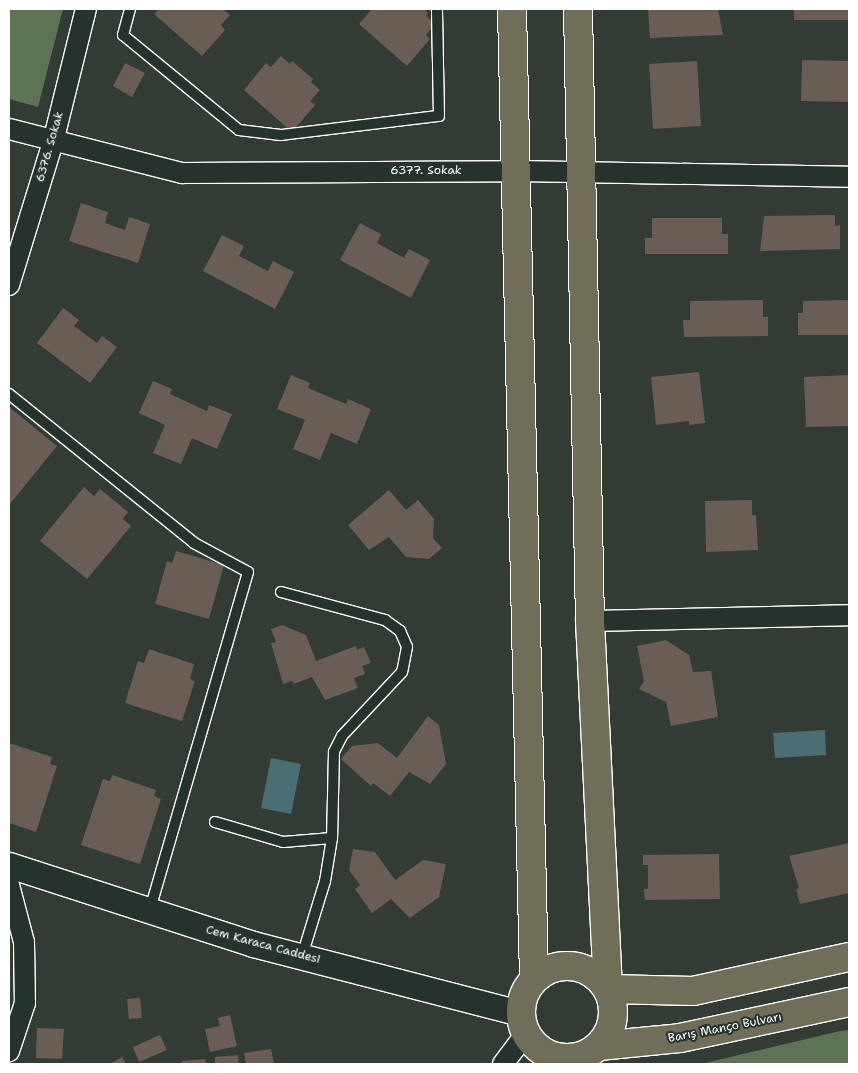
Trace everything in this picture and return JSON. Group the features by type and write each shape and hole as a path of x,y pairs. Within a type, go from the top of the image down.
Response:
{"main road":[{"path":"512,9 534,979"},
{"path":"578,9 590,621 608,989 612,1001 612,1026 599,1046 580,1057 559,1058 540,1050 523,1023 524,995 534,979 552,968 573,966 593,974 608,989 692,991 849,957"},
{"name":"Barış Manço Bulvarı","path":"599,1046 680,1038 849,1002"}],"street":[{"name":"6376. Sokak","path":"9,284 53,142 86,9"},
{"name":"6377. Sokak","path":"9,129 53,142 182,173 517,171 849,177"},
{"path":"590,621 849,615"},
{"name":"Cem Karaca Caddesi","path":"9,865 253,944 302,956 523,1023"},
{"path":"9,884 24,942 25,1003 9,1051"},
{"path":"503,1064 523,1023"}],"lane":[{"path":"130,9 123,35 240,130 281,135 439,116 437,9"},
{"path":"9,394 194,543 248,572 150,911"},
{"path":"282,592 385,620 400,631 407,647 402,672 336,745 332,760 332,838 325,881 302,956"},
{"path":"215,822 283,842 332,838"}],"green space":[{"path":"9,9 63,9 38,107 9,99"},
{"path":"849,1030 849,1064 701,1064 840,1031"}],"water":[{"path":"825,730 826,755 775,758 773,733"},
{"path":"271,758 301,764 291,814 261,808"}],"building":[{"path":"159,9 223,9 230,15 221,25 225,30 202,56 154,14"},
{"path":"372,9 424,9 428,13 426,16 435,24 426,35 430,39 407,66 359,24"},
{"path":"648,9 718,9 723,35 650,38"},
{"path":"794,9 849,9 849,20 794,20"},
{"path":"281,56 290,64 292,61 313,79 311,82 320,90 310,101 315,105 292,132 244,90 266,63 271,67"},
{"path":"802,60 849,61 849,102 801,101"},
{"path":"697,61 701,126 653,129 649,64"},
{"path":"125,63 145,73 132,97 113,86"},
{"path":"81,203 108,212 105,223 125,230 129,217 150,224 138,263 69,241"},
{"path":"835,215 835,226 840,225 840,249 760,251 764,216"},
{"path":"652,218 722,218 722,234 728,234 728,254 645,254 645,238 652,238"},
{"path":"360,223 381,234 377,243 404,258 409,249 430,260 411,298 340,260"},
{"path":"222,235 244,246 239,256 268,271 273,261 294,272 275,309 203,271"},
{"path":"763,300 763,317 768,317 768,336 684,337 683,320 690,320 690,301"},
{"path":"849,300 849,335 798,335 798,313 803,313 803,301"},
{"path":"63,308 79,320 74,326 97,343 102,336 117,347 90,383 37,343"},
{"path":"699,372 705,423 689,425 689,421 656,425 651,377"},
{"path":"291,375 310,383 308,388 346,404 348,399 371,409 357,444 331,433 320,460 293,449 305,420 277,409"},
{"path":"849,375 849,426 806,427 804,377"},
{"path":"153,381 172,389 170,394 207,411 209,405 232,414 217,449 192,438 181,464 153,453 165,425 139,413"},
{"path":"9,407 57,446 9,505"},
{"path":"84,487 94,496 100,489 128,512 123,519 131,526 87,579 40,541"},
{"path":"389,490 406,510 418,500 434,519 433,538 442,548 429,559 406,557 389,537 369,550 348,525"},
{"path":"752,500 752,515 756,515 758,550 706,552 705,501"},
{"path":"176,551 224,565 209,619 155,604 167,561 172,563"},
{"path":"282,625 306,635 316,661 356,646 357,650 364,647 371,663 362,666 365,674 354,678 358,688 325,700 312,677 294,684 292,681 283,684 271,643 276,642 271,629"},
{"path":"666,640 689,655 693,672 711,671 718,717 671,726 666,702 639,689 644,681 637,646"},
{"path":"149,649 194,664 190,679 195,681 182,721 125,703 138,661 144,663"},
{"path":"428,716 439,725 446,764 430,784 409,772 390,796 373,783 371,786 341,759 352,746 378,743 397,758"},
{"path":"9,743 52,757 50,764 57,766 36,832 9,823"},
{"path":"112,775 156,790 154,796 161,799 140,864 81,845 103,779 110,781"},
{"path":"849,843 849,893 800,904 796,889 799,888 789,856"},
{"path":"353,849 375,852 395,880 423,860 446,864 439,897 410,918 391,899 372,913 355,889 360,885 349,870"},
{"path":"719,854 720,899 645,900 644,889 648,889 648,865 643,865 643,855"},
{"path":"140,998 142,1018 129,1019 127,999"},
{"path":"230,1015 237,1046 210,1052 205,1029 220,1026 218,1018"},
{"path":"37,1028 64,1029 62,1059 36,1058"},
{"path":"160,1035 167,1050 139,1062 133,1047"},
{"path":"271,1049 274,1064 246,1064 244,1053"},
{"path":"238,1055 239,1064 215,1064 215,1057"},
{"path":"122,1057 126,1064 110,1064"},
{"path":"205,1059 206,1064 182,1064 182,1061"}]}
